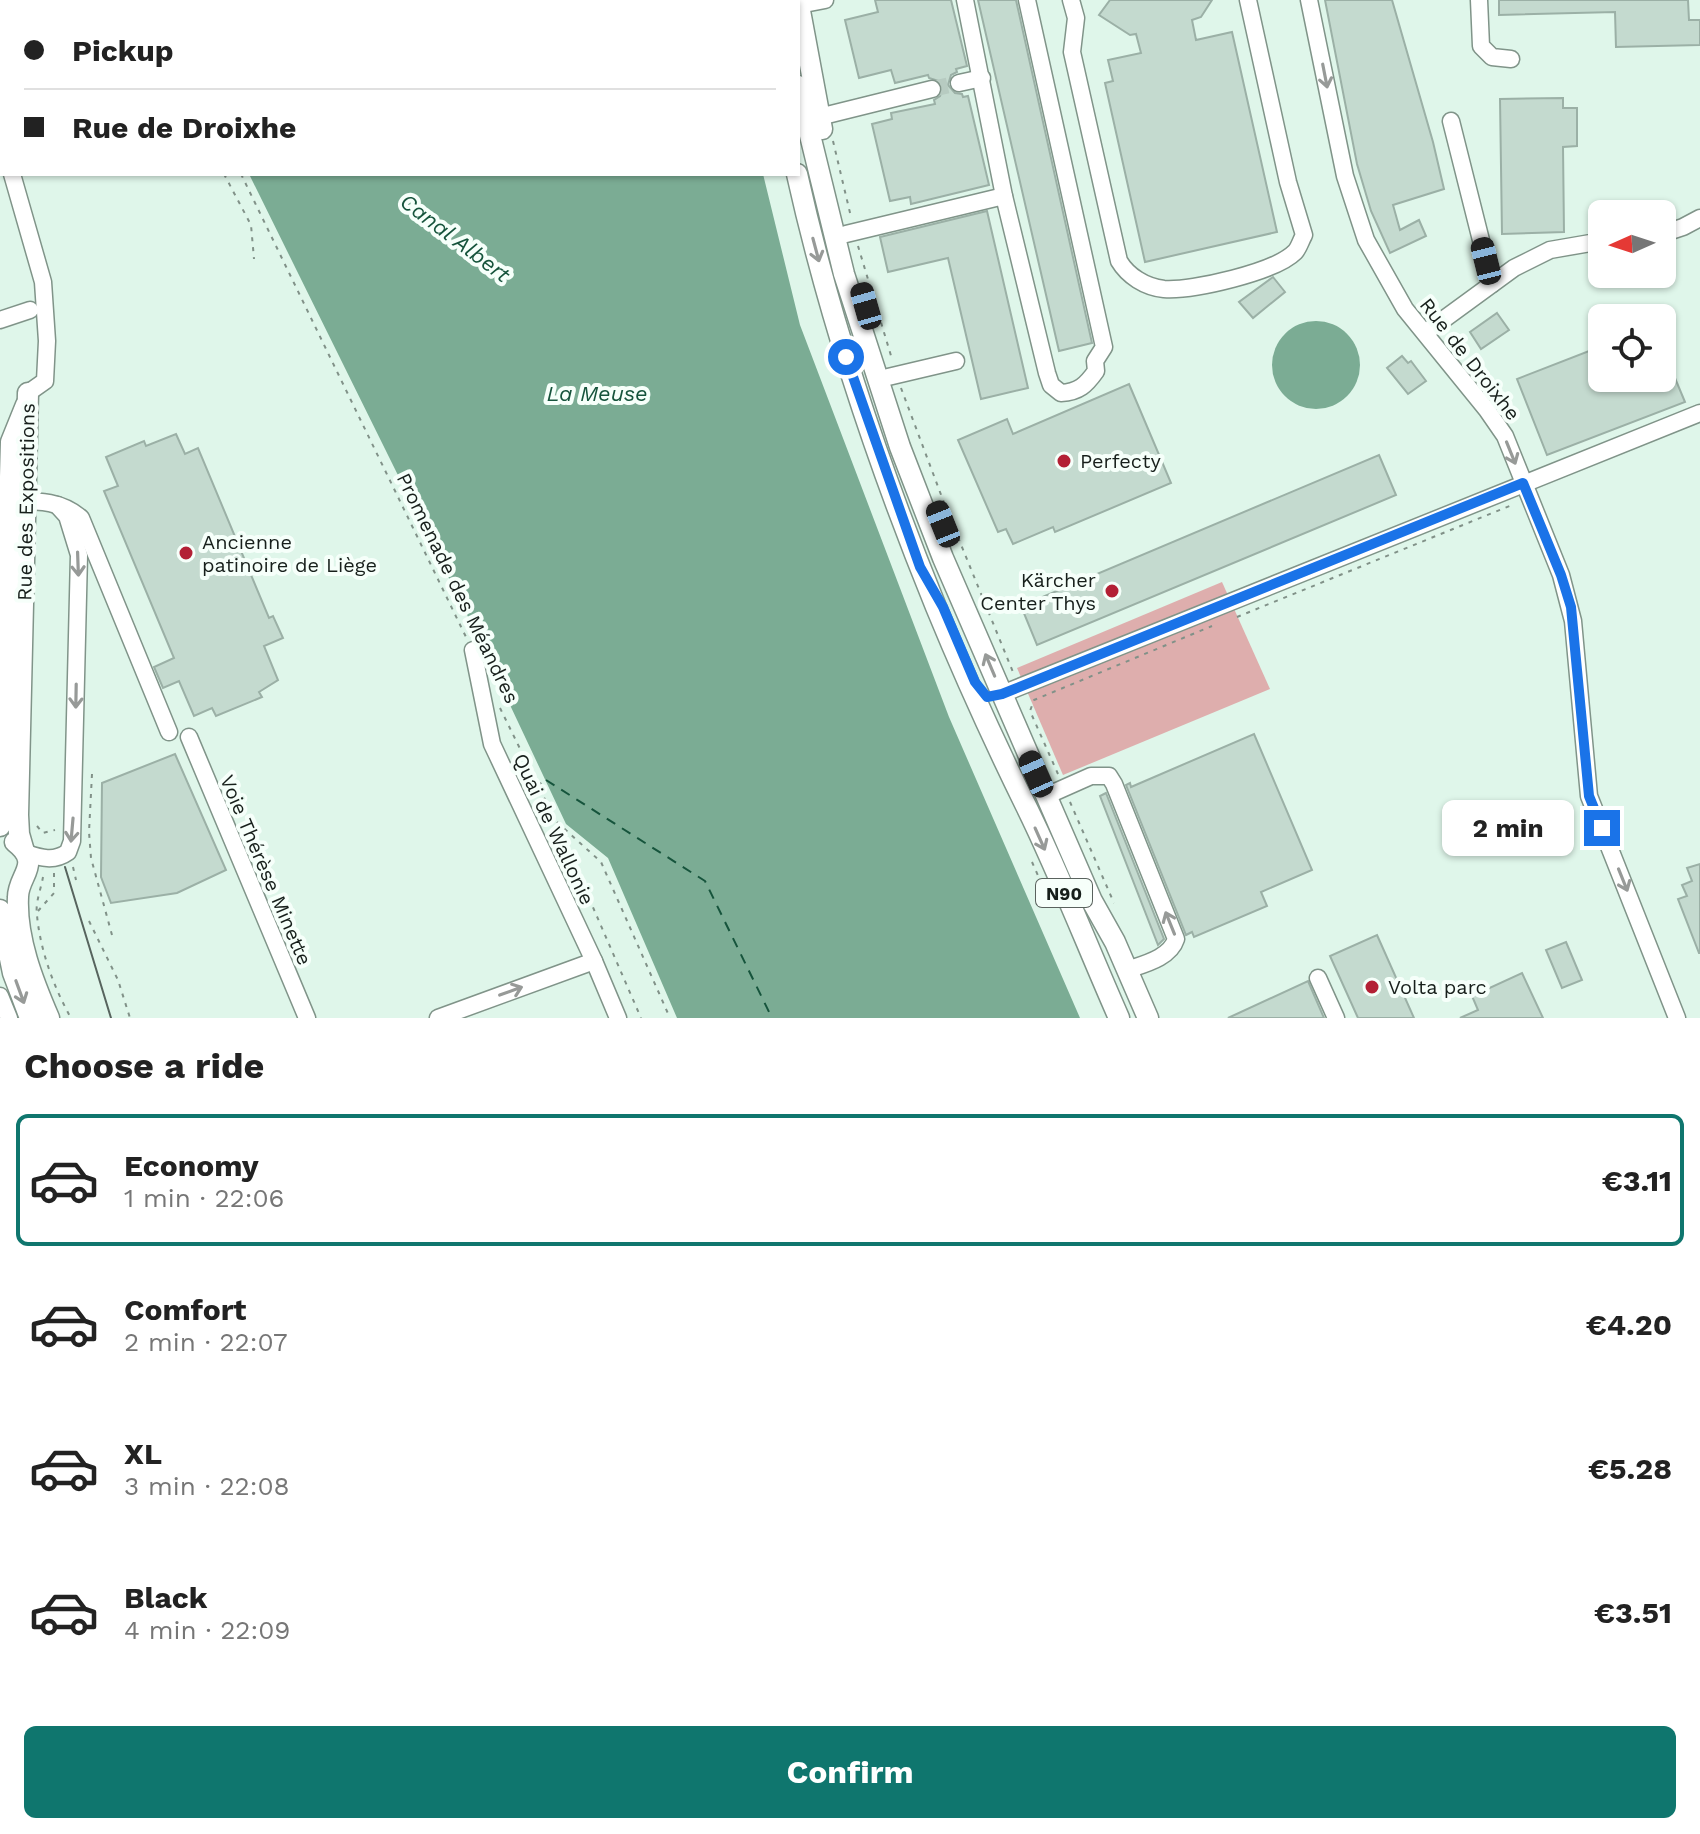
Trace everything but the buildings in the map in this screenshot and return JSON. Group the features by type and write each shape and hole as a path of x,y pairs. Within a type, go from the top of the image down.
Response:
{"main road":[{"path":"800,13 819,117 846,234 892,376 973,600 977,636"},
{"name":"N90","path":"800,95 844,274 875,376 922,506 1002,694 1055,792 1099,927 1138,1018"},
{"name":"N90","path":"798,176 846,357 920,567 994,742 1119,1018"},
{"name":"Rue des Expositions","path":"0,826 4,578 18,501 28,393"},
{"name":"Rue des Expositions","path":"18,501 18,815 19,834 29,863 18,896 25,951 49,1018"},
{"path":"920,567 943,607 980,691 987,697 1002,694"},
{"path":"0,838 10,839 24,850"},
{"path":"0,892 13,890 22,884"},
{"path":"1092,901 1115,942 1148,1018"},
{"path":"0,910 10,964 30,1018"}],"street":[{"path":"800,2 825,0"},
{"path":"965,0 1004,196 1051,385 1061,393 1073,392 1085,386 1096,371 1095,361 1104,347 1027,0"},
{"path":"1071,0 1076,18 1072,52 1119,261 1127,275 1164,289 1227,281 1268,267 1296,251 1304,235 1288,182 1248,0"},
{"name":"Rue de Droixhe","path":"1309,0 1345,176 1366,240 1405,309 1497,424 1561,575 1571,607 1589,796 1677,1018"},
{"path":"1479,0 1481,46 1492,57 1511,59"},
{"path":"959,83 982,78"},
{"path":"819,117 932,89"},
{"path":"1451,121 1492,284"},
{"path":"13,176 43,282 47,341 45,381 28,393"},
{"path":"846,234 1004,196"},
{"path":"1676,229 1700,218"},
{"path":"1425,333 1514,268 1550,250 1588,243"},
{"path":"0,320 30,310"},
{"path":"892,376 956,361"},
{"path":"1002,694 1700,413"},
{"path":"18,501 51,502 70,509 81,518 169,732"},
{"path":"24,850 69,862 73,826 79,555 67,516 57,505"},
{"name":"Quai de Wallonie","path":"473,650 492,744 618,1018"},
{"name":"Voie Thérèse Minette","path":"189,737 307,1018"},
{"path":"1055,792 1091,776 1109,776 1114,784 1176,939 1162,956 1127,970"},
{"path":"438,1018 594,961"},
{"path":"1318,978 1336,1018"},
{"path":"0,996 9,1018"}],"path":[{"path":"225,176 251,225 254,259"},
{"name":"Promenade des Méandres","path":"242,176 473,650"},
{"path":"892,376 1011,665"},
{"path":"1243,616 1510,507"},
{"path":"1055,792 1030,711 1034,700 1205,631"},
{"name":"Promenade des Méandres","path":"499,704 556,822 641,1018"},
{"path":"92,774 89,823 91,858 112,935"},
{"path":"538,785 546,780"},
{"path":"18,815 28,816 43,833 62,829 76,880"},
{"path":"556,822 601,862 670,1018"},
{"path":"1032,861 1057,918"},
{"path":"36,912 54,893 56,870 44,873 36,912 44,952 71,1018"},
{"path":"89,921 118,980 130,1018"}],"shaded area":[{"path":"1222,582 1270,689 1063,775 1017,668"}],"water":[{"name":"La Meuse","path":"250,176 763,176 800,325 949,717 1080,1018 677,1018 608,858 566,824 479,639"},
{"path":"1316,321 1333,324 1347,334 1357,348 1360,365 1357,382 1347,396 1333,406 1316,409 1299,406 1285,396 1275,382 1272,365 1275,348 1285,334 1299,324"}],"ferry route":[{"path":"546,780 705,881 772,1018"}],"tunnel":[{"path":"932,89 959,83"}],"tram line":[{"path":"65,867 111,1018"}],"place":[{"name":"Perfecty","path":"1064,461"},
{"name":"Ancienne patinoire de Liège","path":"186,553"},
{"name":"Kärcher Center Thys","path":"1112,591"},
{"name":"Volta parc","path":"1372,987"}],"route":[{"path":"846,357 920,567 943,607 975,682 987,697 1002,694 1523,483 1571,607 1589,796 1602,828"}],"water label":[{"name":"Canal Albert","path":"455,238"}]}
